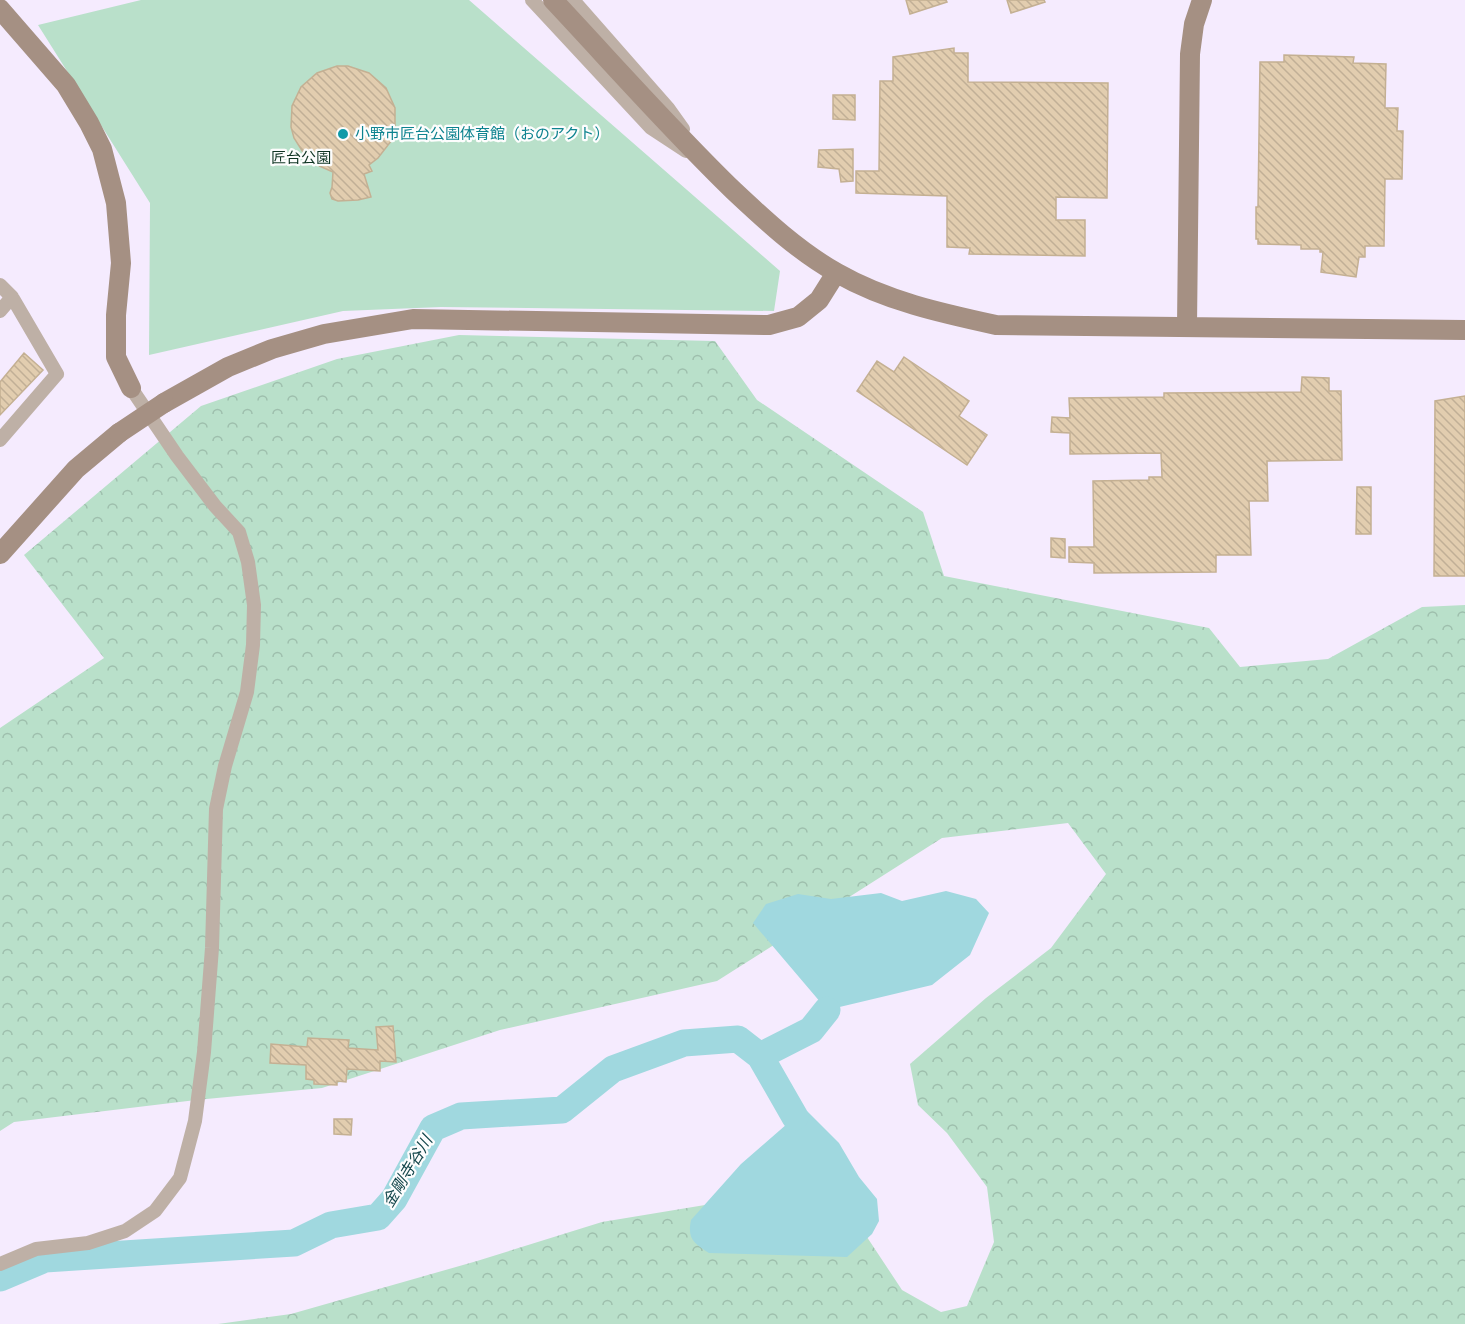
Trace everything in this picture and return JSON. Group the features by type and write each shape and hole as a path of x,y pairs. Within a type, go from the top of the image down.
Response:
{"street":[{"path":"532,0 651,128 710,168"},
{"path":"552,0 684,143 782,235 836,273 888,297 941,313 996,325 1465,330"},
{"path":"573,0 668,108 710,168"},
{"path":"1187,326 1190,54 1194,24 1202,0"},
{"path":"0,9 66,85 102,149 116,203 121,263 116,315 116,357 131,388 177,456 215,506 239,532 248,562 254,605 254,645 247,692 225,766 216,809 212,948 204,1052 195,1121 180,1178 155,1211 125,1231 88,1243 36,1250 0,1264"},
{"path":"0,554 76,469 119,433 164,403 228,368 272,349 324,334 413,319 769,325 798,317 819,300 836,273"},
{"path":"0,285 12,297 57,374 0,440"},
{"path":"0,311 12,297"}],"green space":[{"name":"匠台公園","path":"141,0 469,0 780,271 774,311 441,307 343,311 149,355 150,203 38,25"},
{"path":"459,335 715,341 757,400 923,512 944,576 1209,628 1240,667 1328,659 1422,607 1465,605 1465,1324 218,1324 291,1314 477,1261 602,1222 789,1191 859,1225 902,1290 941,1312 967,1306 994,1242 987,1187 947,1133 918,1105 910,1064 986,998 1051,948 1106,874 1068,823 942,838 717,981 500,1030 322,1088 196,1100 14,1122 0,1131 0,728 104,658 24,555 201,406 337,359"}],"shaded area":[{"path":"946,891 976,899 989,913 970,955 932,985 827,1010 753,923 766,904 798,894 831,899 881,893 902,901"},
{"path":"807,1111 839,1143 859,1177 877,1199 879,1221 872,1234 847,1257 709,1253 699,1246 691,1236 691,1220 741,1164 795,1117"}],"building":[{"path":"906,0 946,0 947,2 910,14"},
{"path":"1007,0 1044,0 1045,2 1011,13"},
{"path":"954,48 954,53 968,53 968,82 1108,83 1107,198 1056,197 1056,220 1085,220 1085,256 969,254 970,248 947,247 947,196 856,193 856,171 879,171 880,81 893,81 893,57"},
{"path":"1284,55 1354,57 1353,63 1386,64 1385,108 1398,108 1397,131 1403,131 1402,179 1385,179 1384,246 1365,246 1365,257 1359,257 1356,277 1321,272 1323,252 1320,252 1320,249 1301,249 1301,245 1258,244 1258,239 1256,239 1260,62 1284,62"},
{"name":"小野市匠台公園体育館（おのアクト）","path":"337,66 348,66 369,73 386,88 395,108 395,130 392,140 378,158 369,165 372,171 364,174 371,197 358,200 332,199 330,193 333,172 306,157 294,138 291,127 292,106 301,87 317,73"},
{"path":"833,95 855,95 855,120 833,119"},
{"path":"853,149 853,181 841,182 839,169 818,167 819,150"},
{"path":"24,353 43,370 0,415 0,382"},
{"path":"904,357 969,401 959,416 987,435 967,465 857,391 877,361 894,372"},
{"path":"1302,377 1329,378 1329,391 1341,391 1342,460 1267,461 1268,501 1249,501 1251,555 1216,555 1216,572 1094,573 1094,563 1069,562 1069,547 1094,547 1093,481 1149,480 1149,477 1162,477 1161,453 1070,454 1070,433 1051,432 1052,417 1070,418 1069,398 1164,397 1164,393 1301,392"},
{"path":"1465,396 1465,576 1434,576 1435,401"},
{"path":"1357,487 1371,487 1371,534 1356,534"},
{"path":"1051,538 1065,539 1065,558 1051,557"},
{"path":"393,1026 396,1062 380,1061 380,1071 347,1069 346,1082 337,1081 337,1085 314,1084 314,1080 306,1079 306,1065 270,1063 271,1044 307,1047 308,1038 349,1040 348,1048 378,1050 376,1027"},
{"path":"334,1119 352,1119 351,1135 334,1134"}],"waterway":[{"name":"金剛寺谷川","path":"0,1278 45,1259 294,1243 331,1225 378,1217 394,1199 433,1128 461,1116 562,1110 613,1069 684,1043 738,1039 760,1056 811,1030 827,1010"},
{"name":"金剛寺谷川","path":"760,1056 795,1117"}],"place":[{"name":"小野市匠台公園体育館（おのアクト）","path":"343,134"}]}
